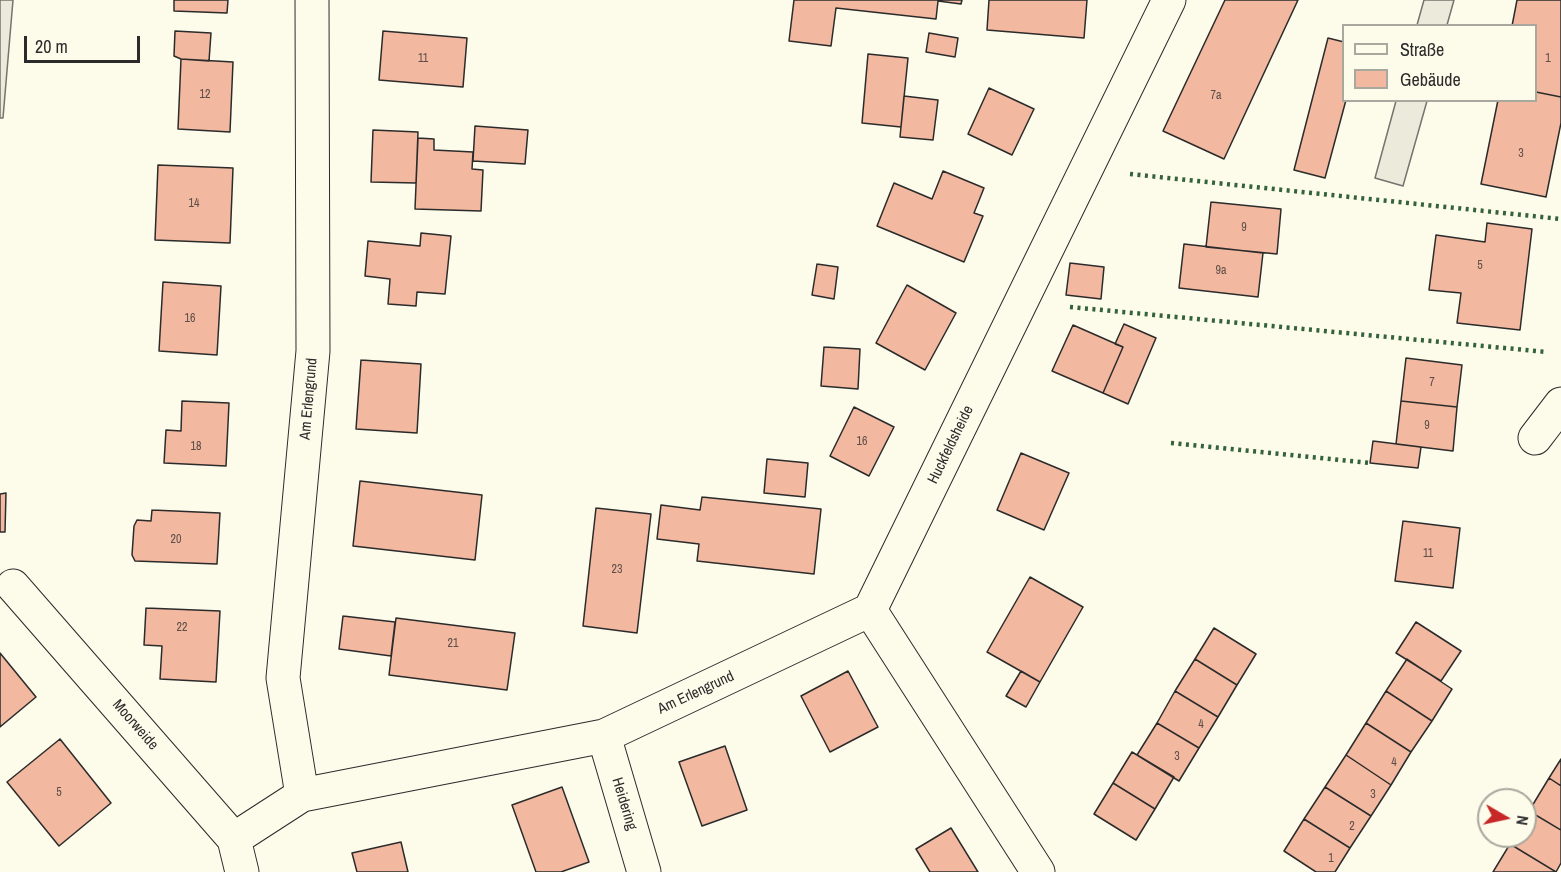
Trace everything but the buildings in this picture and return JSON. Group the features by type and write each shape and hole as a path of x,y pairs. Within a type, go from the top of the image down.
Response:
{"street":[{"name":"Am Erlengrund","path":"302,795 283,678 313,351 312,0"},
{"name":"Huckfeldsheide","path":"870,610 1169,0"},
{"path":"1535,438 1561,404"},
{"name":"Moorweide","path":"13,586 234,839 242,872"},
{"name":"Am Erlengrund","path":"234,839 302,795 604,736 870,610"},
{"path":"870,610 1038,872"},
{"name":"Heidering","path":"604,736 644,872"}],"shaded area":[{"path":"0,0 13,0 3,118 0,118"},
{"path":"1424,0 1454,0 1447,24 1417,24"},
{"path":"1396,102 1427,102 1403,186 1375,178"}],"hedge":[{"path":"1130,174 1561,219"},
{"path":"1070,307 1547,352"},
{"path":"1171,443 1370,463"}]}
